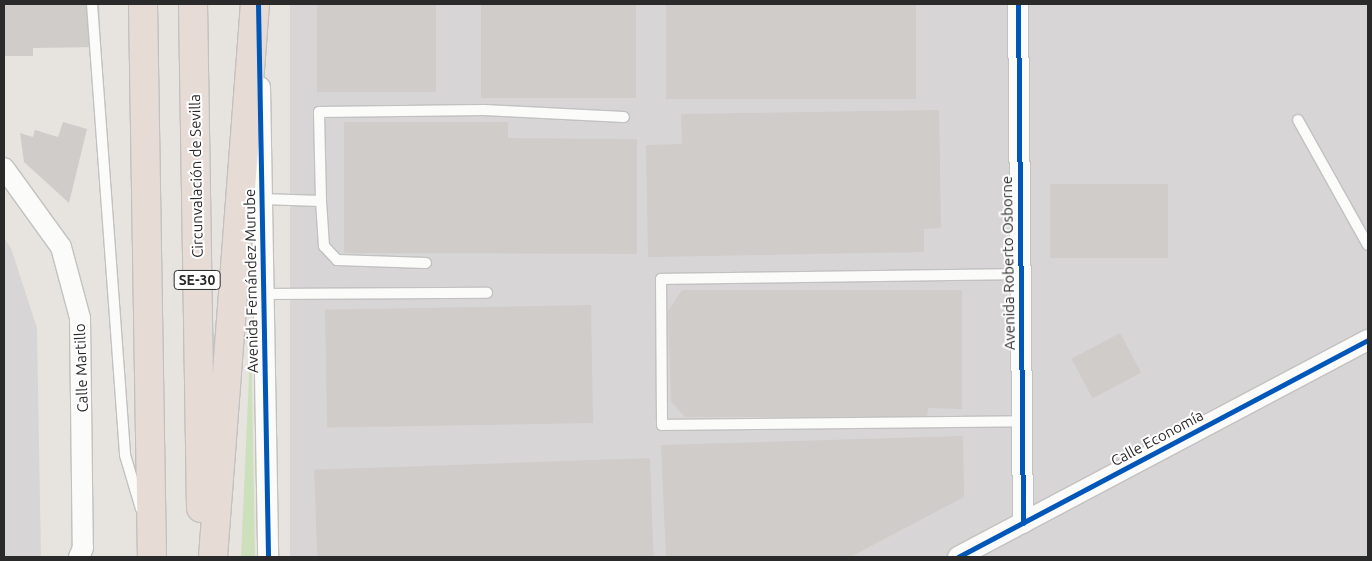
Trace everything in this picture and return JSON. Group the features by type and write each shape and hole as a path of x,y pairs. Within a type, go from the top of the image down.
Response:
{"highway":[{"path":"143,4 152,554"},
{"name":"Circunvalación de Sevilla","path":"193,4 202,557"},
{"path":"213,557 257,4"}],"street":[{"name":"Avenida Fernández Murube","path":"257,4 268,557"},
{"name":"Avenida Roberto Osborne","path":"1018,4 1023,523"},
{"name":"Calle Martillo","path":"4,168 60,247 80,318 83,538 80,557"},
{"name":"Calle Economía","path":"958,557 1368,340"}],"lane":[{"path":"92,4 125,455 152,554"},
{"path":"426,264 338,260 324,246 319,112 484,110 624,117"},
{"path":"1298,120 1368,245"},
{"path":"262,199 321,201"},
{"path":"1020,274 661,279 662,425 1022,421"},
{"path":"264,294 487,293"}],"shaded area":[{"path":"290,4 1368,4 1368,557 290,557"},
{"path":"4,238 11,248 37,328 41,557 4,557"}],"green space":[{"path":"251,331 255,557 241,557"}],"building":[{"path":"4,4 99,4 101,47 33,48 33,56 5,56"},
{"path":"317,4 436,4 436,92 317,92"},
{"path":"481,4 636,4 636,98 481,98"},
{"path":"666,4 916,4 916,99 666,99"},
{"path":"939,110 941,228 924,229 924,252 648,257 646,145 682,144 681,114"},
{"path":"63,122 87,129 69,203 24,162 20,133 33,137 35,130 58,137"},
{"path":"344,122 508,122 508,138 637,139 637,254 344,253"},
{"path":"1050,184 1168,184 1168,258 1050,258"},
{"path":"682,290 962,290 962,409 928,408 927,417 685,417 671,401 668,311"},
{"path":"591,305 593,423 327,428 325,310"},
{"path":"1120,333 1141,373 1093,399 1071,359"},
{"path":"963,436 964,497 850,557 666,557 661,445"},
{"path":"650,458 653,557 317,557 314,470"}],"cycle path":[{"path":"258,4 268,557"},
{"path":"1018,4 1023,523"},
{"path":"958,557 1368,340"}]}
